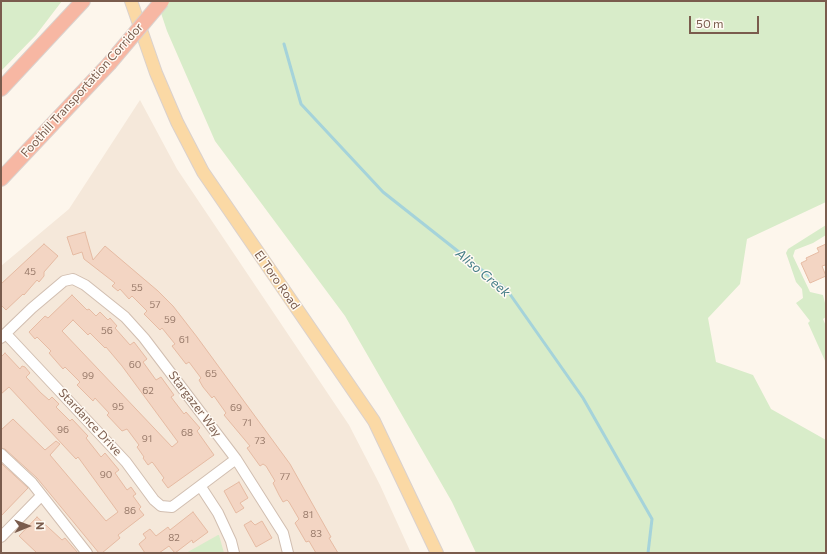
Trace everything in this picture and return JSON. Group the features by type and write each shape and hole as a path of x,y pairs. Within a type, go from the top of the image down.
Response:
{"highway":[{"path":"1,89 82,1"},
{"name":"Foothill Transportation Corridor","path":"1,179 109,64 162,1"}],"main road":[{"name":"El Toro Road","path":"131,1 156,73 177,122 203,172 374,421 438,553"}],"street":[{"name":"Stargazer Way","path":"3,336 32,308 64,281 73,279 85,285 119,313 144,338 236,459 283,533 288,553"},
{"name":"Stardance Drive","path":"3,336 126,462 154,500 161,506 172,507 201,486"},
{"path":"1,454 32,484 86,553"},
{"path":"234,553 231,541 218,513 201,486 236,459"},
{"path":"1,537 41,496"}],"shaded area":[{"path":"140,100 177,169 349,425 380,485 411,553 1,553 1,266 69,209"}],"green space":[{"path":"1,1 62,1 36,35 1,71"},
{"path":"157,1 826,1 826,202 747,239 740,284 708,318 716,362 753,375 771,409 826,440 826,553 476,553 452,502 345,316 215,141 167,31"},
{"path":"826,225 826,235 813,243 795,250 793,256 810,292 823,295 826,307 826,317 823,319 826,326 826,363 808,323 810,321 796,303 803,298 802,289 796,282 786,253 788,249"},
{"path":"218,535 224,553 186,553"}],"building":[{"path":"85,232 93,260 105,246 158,291 173,306 290,464 331,537 329,538 338,553 316,553 309,541 306,542 295,523 299,519 289,502 287,500 283,502 273,483 275,481 266,466 263,464 260,466 247,448 250,446 224,415 226,413 214,396 212,398 203,387 199,380 201,378 189,362 186,364 172,346 175,344 162,328 160,330 144,314 147,311 132,296 129,299 120,289 118,291 112,286 115,283 84,259 82,252 73,255 67,237"},
{"path":"44,244 58,256 44,272 44,276 39,282 37,280 24,295 23,294 6,310 1,305 1,284"},
{"path":"826,244 826,268 825,265 822,266 826,276 810,283 801,263 807,260 806,258 819,252 817,248"},
{"path":"72,295 87,310 89,309 96,316 100,312 108,320 110,318 117,326 115,328 130,345 134,342 147,359 143,362 156,380 161,377 174,395 171,397 184,414 186,412 200,428 197,431 214,455 168,488 162,480 164,478 153,463 152,462 148,465 143,458 144,457 137,447 139,445 127,429 122,431 107,415 109,413 95,398 93,401 77,385 80,382 65,367 63,369 49,353 51,351 37,337 35,339 29,332 45,316 48,318","holes":["73,320 88,335 90,333 105,348 106,347 122,366 178,442 172,447 62,331"]},
{"path":"5,353 20,369 22,366 25,367 30,373 26,377 49,400 52,397 59,404 56,407 70,421 72,419 88,436 86,438 101,457 105,453 119,470 115,473 127,490 131,487 136,494 133,496 141,507 139,509 144,515 118,535 120,538 102,553 99,553 37,478 5,449 1,448 1,430 13,419 45,450 56,441 60,444 50,455 106,521 118,512 78,457 76,459 9,387 1,394 1,357"},
{"path":"1,463 28,488 1,516"},
{"path":"239,482 248,498 240,503 244,508 236,513 224,491"},
{"path":"193,512 208,532 193,543 192,540 175,553 169,546 159,553 145,553 139,544 146,538 143,534 150,529 156,536 168,527 170,530"},
{"path":"37,517 62,540 65,538 78,553 37,553 19,536"},
{"path":"251,521 255,525 262,521 272,538 256,547 244,525"}],"waterway":[{"name":"Aliso Creek","path":"284,44 301,104 383,192 507,290 583,398 652,519 648,553"}]}
